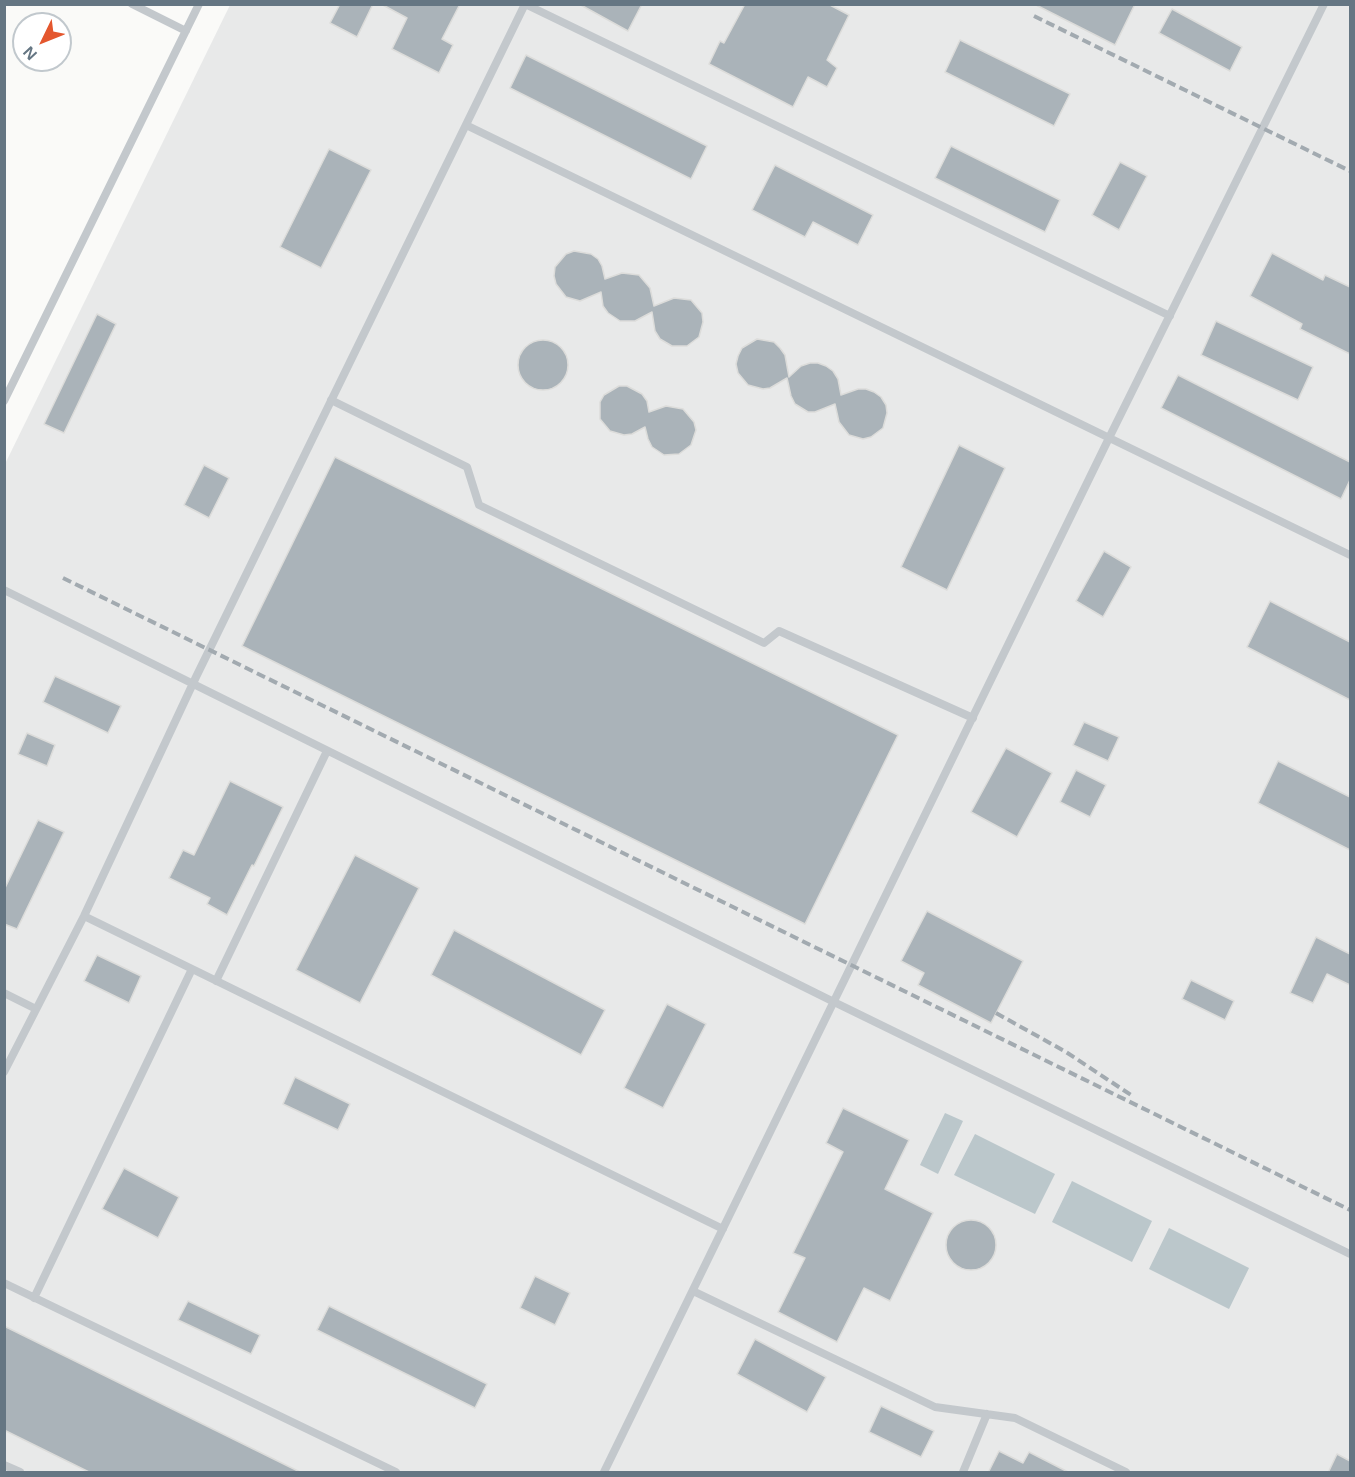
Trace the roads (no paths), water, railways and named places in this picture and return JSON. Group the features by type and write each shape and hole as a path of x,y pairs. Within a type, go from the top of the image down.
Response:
{"lane":[{"path":"132,4 186,31"},
{"path":"4,400 199,4"},
{"path":"4,1072 84,916 192,685 525,4 1170,316"},
{"path":"604,1473 1109,438 1324,4"},
{"path":"466,125 1350,555"},
{"path":"331,400 467,467 479,505 764,643 779,631 973,718"},
{"path":"4,590 834,1002 1350,1254"},
{"path":"216,981 327,751"},
{"path":"84,916 723,1229"},
{"path":"34,1298 192,969"},
{"path":"4,993 36,1009"},
{"path":"4,1283 396,1473"},
{"path":"693,1291 934,1407 1015,1418 1126,1473"},
{"path":"963,1473 987,1414"},
{"path":"4,1465 20,1473"}],"railway":[{"path":"1034,16 1350,171"},
{"path":"63,578 1350,1210"},
{"path":"996,1013 1066,1052 1134,1097"}]}
